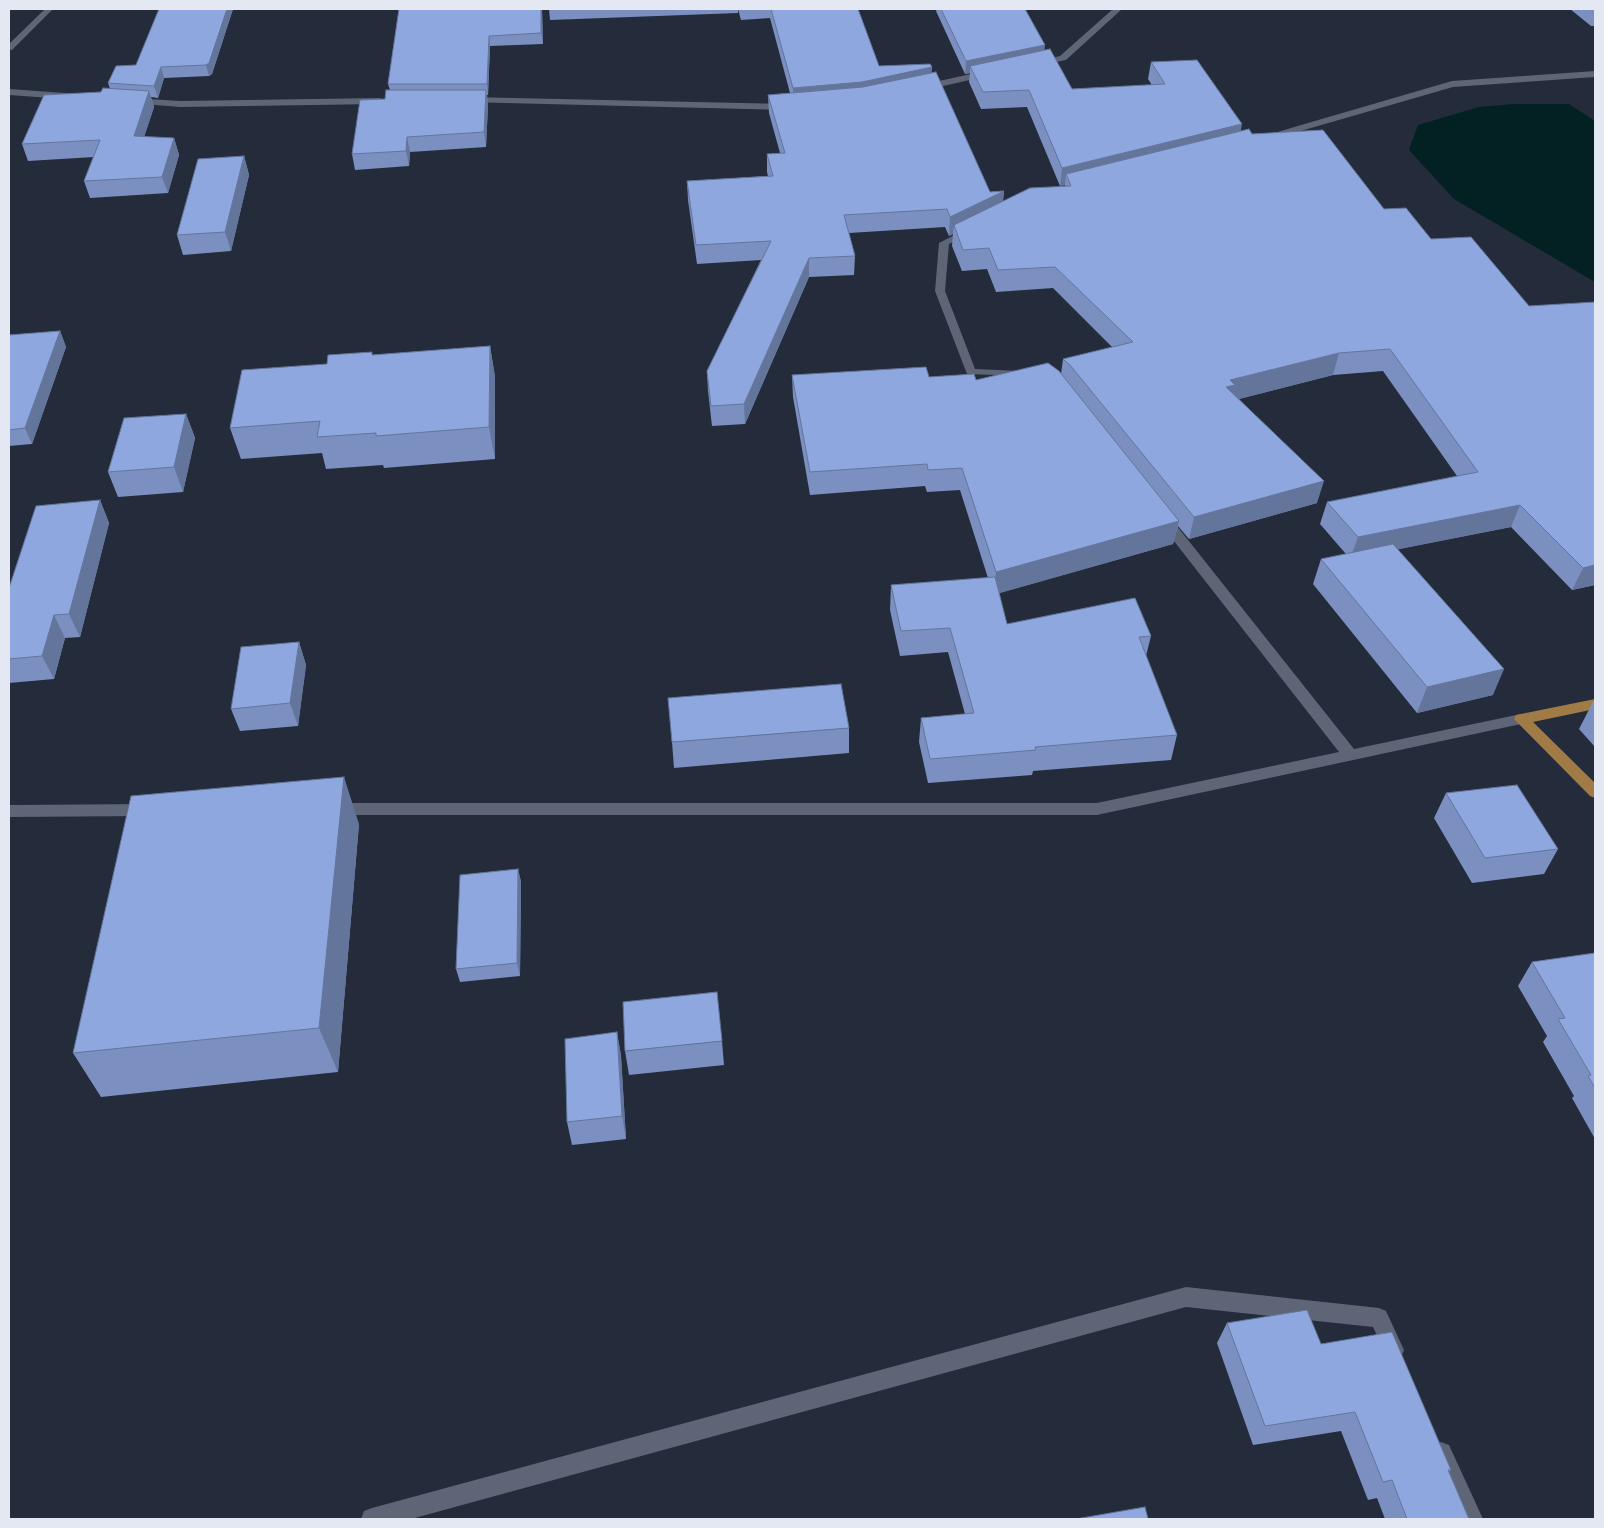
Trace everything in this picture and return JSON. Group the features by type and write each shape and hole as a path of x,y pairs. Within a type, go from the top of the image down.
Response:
{"main road":[{"path":"1521,719 1595,704"},
{"path":"1521,719 1595,792"}],"street":[{"path":"9,48 49,9"},
{"path":"1024,66 1063,58 1118,9"},
{"path":"910,90 996,72"},
{"path":"1260,140 1452,84 1595,74"},
{"path":"9,92 76,97"},
{"path":"123,100 180,104 388,100"},
{"path":"457,100 781,108 799,106"},
{"path":"977,227 944,243 940,291 970,372 1034,375"},
{"path":"1160,514 1350,755"},
{"path":"316,809 1097,809 1521,719"},
{"path":"9,811 157,810"},
{"path":"372,1519 1186,1297 1378,1318 1403,1370"},
{"path":"1432,1432 1472,1519"}],"shaded area":[{"path":"1514,104 1569,104 1595,121 1595,282 1454,199 1409,150 1418,125 1479,107"}],"building":[{"path":"159,9 227,9 209,63 206,65 161,67 154,86 108,83 116,66 136,65"},
{"path":"399,9 541,9 541,33 489,36 487,84 388,84"},
{"path":"771,9 858,9 879,66 930,64 932,67 862,82 793,88"},
{"path":"941,9 1025,9 1045,45 966,61"},
{"path":"1050,49 1072,89 1165,84 1151,62 1197,60 1242,124 1062,168 1029,90 983,92 970,66"},
{"path":"936,72 990,192 1004,191 950,217 947,209 844,215 855,256 809,258 744,404 711,406 707,371 771,241 696,245 687,181 773,176 767,154 785,153 768,95 863,87"},
{"path":"103,88 149,91 134,136 174,138 162,177 84,181 100,140 22,144 44,95 101,92"},
{"path":"386,90 486,90 484,132 407,137 406,151 352,154 360,100 385,99"},
{"path":"1249,129 1252,134 1323,130 1384,209 1406,208 1431,239 1471,237 1529,306 1595,302 1595,565 1583,568 1520,505 1358,537 1327,502 1478,472 1390,349 1339,353 1230,380 1235,385 1226,387 1324,481 1194,517 1070,365 1063,359 1133,342 1055,267 998,270 989,248 963,250 954,225 1030,188 1071,186 1066,174"},
{"path":"244,156 225,232 177,235 198,159"},
{"path":"60,331 25,428 9,430 9,335"},
{"path":"490,346 489,427 376,436 376,433 317,437 320,421 230,428 242,370 327,364 328,355 372,352 372,355"},
{"path":"1048,363 1059,371 1179,521 996,572 962,468 928,470 927,464 810,472 792,375 926,367 929,377 974,374 976,380"},
{"path":"186,414 174,467 108,472 124,418"},
{"path":"100,500 69,614 54,615 42,656 9,659 9,588 36,506"},
{"path":"1393,544 1504,669 1427,687 1321,559"},
{"path":"995,577 1007,624 1135,598 1151,636 1139,637 1177,735 1035,747 1036,750 930,759 921,718 974,713 950,628 901,631 891,585"},
{"path":"299,642 290,703 231,709 241,647"},
{"path":"841,684 849,728 672,742 668,698"},
{"path":"344,777 319,1028 73,1053 131,796"},
{"path":"1517,785 1558,849 1485,858 1446,793"},
{"path":"518,869 517,963 456,969 460,875"},
{"path":"1595,953 1595,1088 1588,1076 1591,1075 1558,1019 1565,1018 1532,962"},
{"path":"717,992 722,1041 625,1051 623,1002"},
{"path":"617,1032 622,1116 567,1122 565,1039"},
{"path":"1307,1310 1321,1344 1392,1332 1451,1470 1448,1470 1469,1519 1407,1519 1392,1480 1383,1482 1355,1412 1265,1426 1227,1323"},
{"path":"1145,1507 1148,1519 1076,1519"}]}
